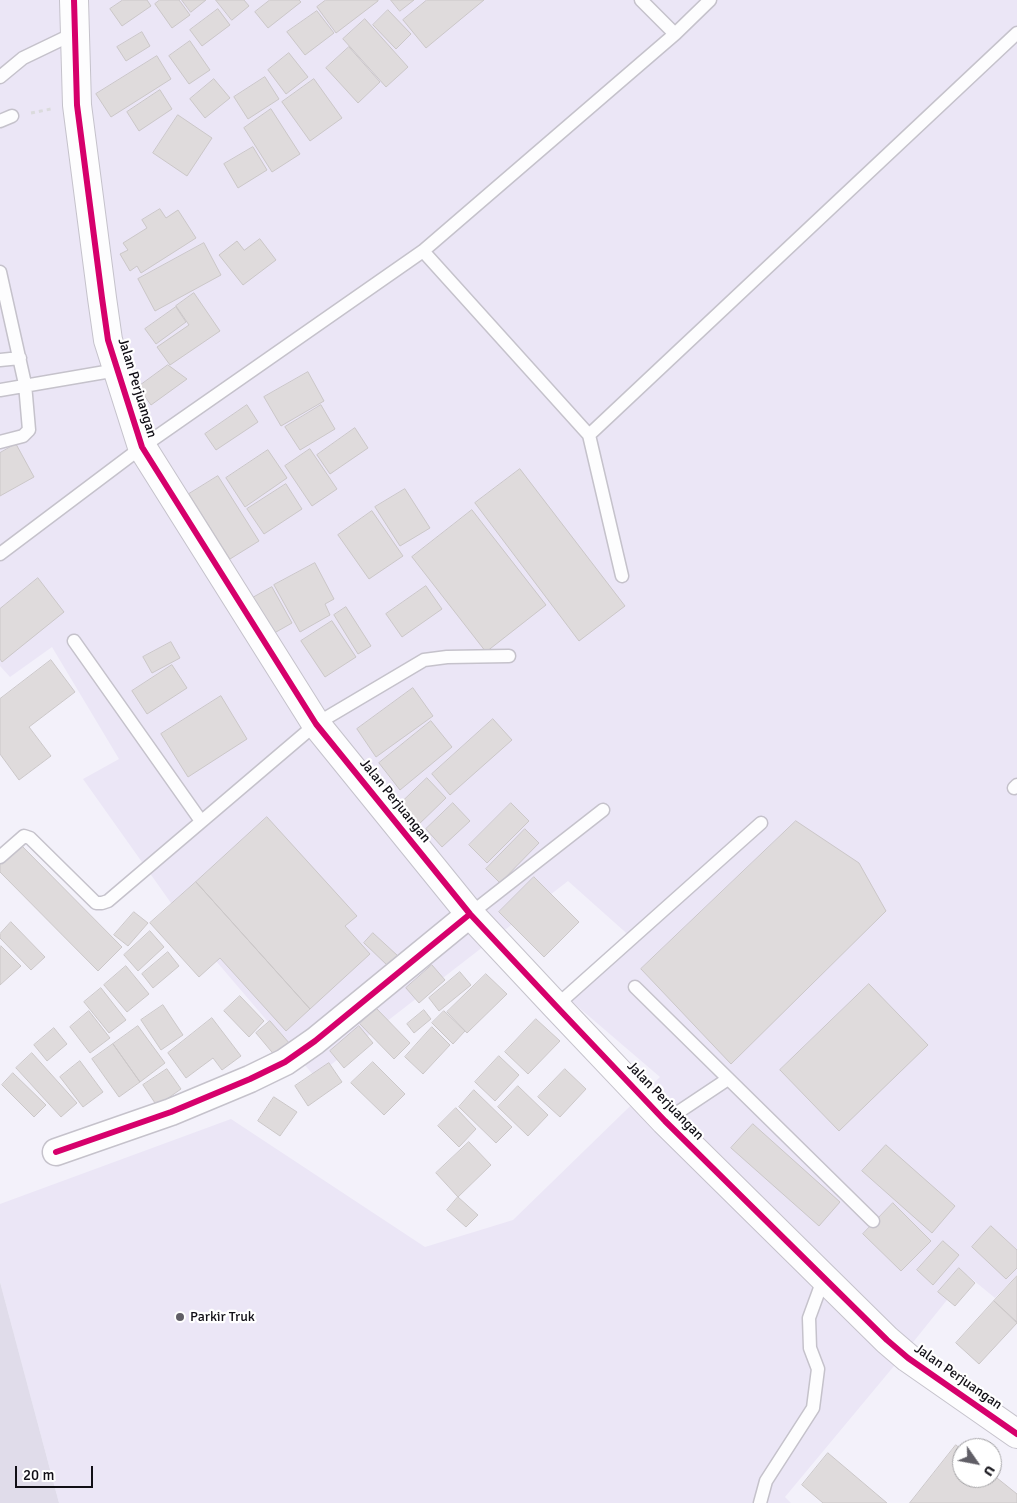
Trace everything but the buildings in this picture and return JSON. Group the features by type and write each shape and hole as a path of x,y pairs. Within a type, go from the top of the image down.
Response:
{"street":[{"name":"Jalan Perjuangan","path":"74,0 77,105 108,340 142,447 316,724 470,914 556,1006 639,1100 665,1121 887,1340 908,1358 1017,1434"},
{"path":"56,1152 170,1112 250,1079 285,1062 322,1035 470,914"}],"lane":[{"path":"641,0 675,34"},
{"path":"0,554 142,447 423,251 675,34 710,0"},
{"path":"0,77 23,58 75,32"},
{"path":"589,435 1017,33"},
{"path":"0,121 12,116"},
{"path":"423,251 589,435 622,576"},
{"path":"0,272 25,384 29,430 23,436 0,442"},
{"path":"0,360 20,358"},
{"path":"0,390 25,384 117,370"},
{"path":"74,641 201,821"},
{"path":"0,857 24,836 30,838 96,903 108,901 316,724 424,660 447,657 509,656"},
{"path":"470,914 603,810"},
{"path":"556,1006 761,823"},
{"path":"635,987 873,1221"},
{"path":"665,1121 728,1079"},
{"path":"760,1503 766,1481 814,1408 818,1368 810,1348 809,1318 824,1277"}],"path":[{"path":"12,116 77,105"}],"shaded area":[{"path":"0,0 1017,0 1017,1275 995,1298 967,1275 785,1497 791,1503 59,1503 0,1282 0,1204 231,1119 425,1247 513,1220 660,1077 570,1000 633,939 568,881 315,1077 193,934 83,779 119,759 52,647 10,677 0,666"},
{"path":"0,1282 59,1503 0,1503"}],"cycle path":[{"path":"74,0 77,105 108,340 142,447 316,724 470,914 665,1121 887,1340 908,1358 1017,1434"},
{"path":"56,1152 171,1112 250,1079 285,1062 315,1041 470,914"}],"place":[{"name":"Parkir Truk","path":"180,1317"}]}
